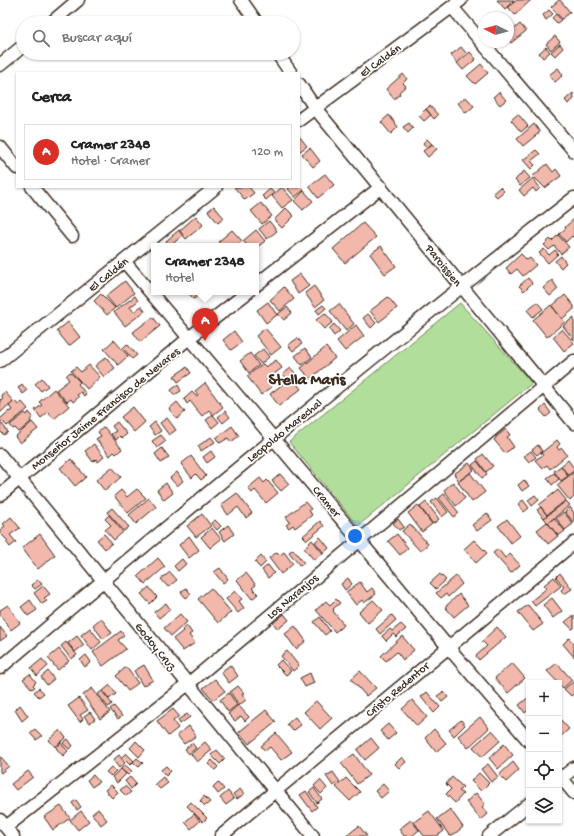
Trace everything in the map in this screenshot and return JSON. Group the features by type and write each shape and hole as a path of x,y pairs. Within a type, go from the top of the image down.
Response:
{"street":[{"path":"59,16 78,0"},
{"path":"241,0 251,16"},
{"path":"457,4 574,151"},
{"name":"El Caldén","path":"300,119 457,4"},
{"path":"0,65 16,52"},
{"path":"282,60 290,72"},
{"name":"Paroissien","path":"300,86 315,108 574,423"},
{"path":"0,147 16,167"},
{"path":"259,283 380,187"},
{"path":"33,188 72,236"},
{"name":"El Caldén","path":"0,361 215,188"},
{"name":"Leopoldo Marechal","path":"0,668 274,438 461,286 574,198"},
{"name":"Cramer","path":"124,262 151,294"},
{"name":"Cramer","path":"152,295 526,738"},
{"name":"Monseñor Jaime Francisco de Nevares","path":"0,495 189,338 244,295"},
{"name":"Los Naranjos","path":"6,828 188,684 574,361"},
{"name":"Godoy Cruz","path":"0,455 313,836"},
{"name":"Cristo Redentor","path":"220,836 574,543"},
{"path":"562,777 574,768"},
{"path":"562,780 574,793"},
{"path":"489,836 526,806"}],"green space":[{"path":"460,303 532,383 358,526 289,442"}],"building":[{"path":"497,0 514,0 505,9"},
{"path":"517,0 531,0 515,15 514,12 508,7"},
{"path":"559,0 570,12 562,19 551,7"},
{"path":"549,10 553,14 546,20 543,15"},
{"path":"556,14 561,20 557,23 552,18"},
{"path":"520,24 526,31 514,41 514,29"},
{"path":"555,36 560,42 551,50 546,44"},
{"path":"560,44 563,48 555,56 551,52"},
{"path":"461,47 466,53 456,62 451,55"},
{"path":"546,47 550,52 543,58 539,53"},
{"path":"470,52 476,59 463,70 457,63"},
{"path":"481,64 488,73 475,84 467,76"},
{"path":"558,68 563,75 555,82 549,75"},
{"path":"403,74 407,79 403,83 406,86 394,99 386,89"},
{"path":"499,92 506,100 500,105 493,97"},
{"path":"573,93 574,99 568,104 565,100"},
{"path":"466,97 474,106 466,113 458,103"},
{"path":"430,106 438,115 434,119 426,109"},
{"path":"426,109 431,115 424,121 419,116"},
{"path":"518,114 528,126 521,132 511,120"},
{"path":"389,115 398,127 391,134 381,122"},
{"path":"409,123 413,128 408,133 403,127"},
{"path":"534,124 540,132 523,146 517,139"},
{"path":"300,137 307,146 300,151"},
{"path":"427,139 432,144 427,148 423,143"},
{"path":"432,144 437,149 428,157 423,151"},
{"path":"310,148 320,161 313,167 302,154"},
{"path":"536,150 540,154 531,161 535,165 531,169 523,160"},
{"path":"547,164 553,172 556,169 561,176 545,188 533,176"},
{"path":"524,171 530,178 520,186 515,180"},
{"path":"325,174 334,185 318,198 309,186"},
{"path":"533,178 540,188 536,192 533,188 524,196 519,190"},
{"path":"300,186 304,190 295,197 288,189 300,188"},
{"path":"500,187 504,191 497,197 493,193"},
{"path":"235,188 250,188 254,193 245,200"},
{"path":"283,188 293,200 282,208 272,196"},
{"path":"270,189 274,193 266,200 262,196"},
{"path":"304,191 313,201 303,210 294,201"},
{"path":"261,203 272,216 262,224 251,211"},
{"path":"214,206 224,218 218,223 208,211"},
{"path":"286,208 294,216 282,228 274,220"},
{"path":"196,216 203,225 186,239 179,231"},
{"path":"574,219 574,238 572,236 566,242 559,234"},
{"path":"269,221 277,231 267,239 259,229"},
{"path":"363,223 376,237 345,263 333,249"},
{"path":"179,230 183,235 174,243 168,243 166,241"},
{"path":"232,230 242,241 240,243 218,242"},
{"path":"256,230 265,241 259,246 259,243 245,243 243,241"},
{"path":"558,235 569,247 561,254 554,246 549,250 544,245 550,239 552,241"},
{"path":"381,246 396,266 385,274 370,254"},
{"path":"544,249 549,255 555,250 558,254 548,263 539,253"},
{"path":"521,254 527,260 530,258 536,265 523,276 517,269 511,274 506,268"},
{"path":"561,256 566,263 561,268 555,261"},
{"path":"300,274 309,286 298,294 290,281"},
{"path":"528,278 532,283 524,291 519,286"},
{"path":"552,280 558,289 550,296 543,288"},
{"path":"125,281 134,293 116,308 106,296"},
{"path":"314,286 324,300 315,307 305,293"},
{"path":"284,287 294,299 280,311 270,300"},
{"path":"101,294 115,308 107,315 94,301"},
{"path":"190,295 199,295 194,299"},
{"path":"565,295 574,306 574,309 562,319 552,306"},
{"path":"135,296 138,301 130,307 134,312 141,306 145,311 125,326 114,312"},
{"path":"388,297 397,308 379,322 370,311"},
{"path":"268,302 277,315 266,323 257,310"},
{"path":"537,302 543,309 533,317 527,310"},
{"path":"339,304 354,324 346,331 330,311"},
{"path":"323,305 326,308 319,314 316,310"},
{"path":"551,305 565,322 547,337 533,320"},
{"path":"287,307 292,313 284,320 278,314"},
{"path":"325,313 333,322 324,329 316,320"},
{"path":"368,314 376,323 371,328 363,318"},
{"path":"153,317 160,326 140,342 133,332"},
{"path":"574,317 574,340 563,326"},
{"path":"68,322 80,337 69,346 57,331"},
{"path":"334,324 340,331 334,336 329,329"},
{"path":"356,325 364,336 345,351 337,341"},
{"path":"265,328 281,347 271,355 256,336"},
{"path":"562,329 574,343 564,351 553,337"},
{"path":"234,331 242,342 231,350 223,340"},
{"path":"298,338 302,344 293,351 288,345"},
{"path":"114,340 128,356 118,365 104,349"},
{"path":"127,344 137,355 132,359 123,348"},
{"path":"326,347 335,358 310,379 301,368"},
{"path":"305,348 312,357 302,365 295,356"},
{"path":"263,349 269,357 261,364 254,356"},
{"path":"250,353 259,365 249,373 240,361"},
{"path":"106,357 115,368 104,377 95,366"},
{"path":"276,360 282,368 266,380 272,387 261,395 247,376 263,364 266,367"},
{"path":"89,365 100,377 87,389 71,371 76,367 81,372"},
{"path":"187,367 191,373 178,382 174,376"},
{"path":"291,368 298,377 294,380 301,389 279,406 270,394 288,380 283,374"},
{"path":"70,372 80,382 78,384 86,394 84,396 81,392 77,395 79,397 73,402 71,399 67,402 56,390 69,380 66,376"},
{"path":"42,378 48,386 41,391 35,384"},
{"path":"205,383 223,407 213,415 209,410 202,416 190,401 187,404 184,399 192,392 196,396 198,395 195,391"},
{"path":"22,384 27,391 23,394 18,388"},
{"path":"178,385 181,391 174,395 171,390"},
{"path":"54,389 69,406 54,419 48,412 41,418 35,410 42,405 39,402"},
{"path":"5,392 13,401 0,413 0,399 1,400 3,398 1,395"},
{"path":"15,401 18,405 22,402 28,409 7,426 2,421 0,423 0,419 12,410 9,406"},
{"path":"177,402 185,412 177,419 169,409"},
{"path":"545,405 551,413 546,417 540,410"},
{"path":"133,407 145,422 134,432 121,417"},
{"path":"225,411 230,417 223,423 218,417"},
{"path":"29,412 33,417 30,420 31,422 19,432 15,428 13,429 10,425 25,413 27,415"},
{"path":"213,415 219,422 212,428 206,420"},
{"path":"167,418 176,430 169,435 160,423"},
{"path":"32,422 38,429 20,443 15,437"},
{"path":"117,422 127,434 122,438 120,436 116,440 111,434 116,431 112,426"},
{"path":"155,422 161,431 155,435 149,427"},
{"path":"2,424 8,432 4,435 0,431 0,426"},
{"path":"232,426 239,436 231,442 228,438 220,443 216,438"},
{"path":"104,427 122,449 116,454 114,452 110,456 96,439 101,436 98,432"},
{"path":"506,429 510,435 507,437 514,447 505,453 494,440"},
{"path":"161,435 166,441 157,448 152,441"},
{"path":"211,437 215,442 201,451 198,446"},
{"path":"557,440 560,444 557,447 559,450 562,448 567,455 550,469 547,465 542,468 535,460 543,455 541,453"},
{"path":"94,444 104,457 98,462 96,459 93,462 85,451"},
{"path":"538,445 542,451 537,455 532,450"},
{"path":"162,448 169,457 161,463 155,454"},
{"path":"211,451 215,457 207,463 203,457"},
{"path":"531,451 536,457 529,462 524,456"},
{"path":"483,454 493,466 486,472 477,459"},
{"path":"191,456 206,476 201,480 196,474 192,478 181,464"},
{"path":"71,459 86,477 75,486 60,468"},
{"path":"568,460 574,468 574,471 568,475 561,466"},
{"path":"477,461 487,474 482,478 472,465"},
{"path":"469,463 474,470 459,481 454,474"},
{"path":"561,466 568,476 561,481 554,471"},
{"path":"112,467 121,477 105,491 96,480"},
{"path":"177,472 183,481 177,486 170,478"},
{"path":"574,472 574,497 570,501 557,485"},
{"path":"470,473 485,492 472,502 458,482"},
{"path":"554,473 559,479 552,485 547,478"},
{"path":"280,474 289,484 281,491 272,481"},
{"path":"260,478 264,483 267,480 278,493 266,503 255,490 252,493 248,488"},
{"path":"524,480 529,486 522,491 518,485"},
{"path":"453,482 465,498 456,506 444,490"},
{"path":"166,483 173,493 164,500 157,490"},
{"path":"137,489 146,498 128,513 114,496 121,490 127,497"},
{"path":"558,490 566,500 547,515 539,505"},
{"path":"237,493 252,513 246,518 238,507 228,515 221,505"},
{"path":"444,494 459,513 454,517 439,498"},
{"path":"535,495 539,500 532,506 528,500"},
{"path":"149,498 156,507 136,524 129,515"},
{"path":"437,498 448,512 442,517 431,502"},
{"path":"523,500 529,508 524,512 518,504"},
{"path":"566,501 570,505 548,523 544,518"},
{"path":"305,502 311,509 309,510 312,515 295,528 293,525 289,528 286,525 290,522 286,517"},
{"path":"426,502 439,519 433,524 420,507"},
{"path":"418,505 432,524 422,532 408,513"},
{"path":"541,507 547,515 544,518 537,510"},
{"path":"570,507 574,513 574,523 565,512"},
{"path":"112,508 129,527 124,531 107,512"},
{"path":"564,512 573,524 565,530 556,518"},
{"path":"487,513 492,520 477,531 472,525"},
{"path":"202,514 211,526 196,537 187,526"},
{"path":"109,515 123,532 114,540 105,530 111,525 105,519"},
{"path":"11,517 20,528 10,535 16,542 10,547 6,542 8,541 0,533 0,530 5,526 3,524"},
{"path":"554,518 565,531 558,536 548,523"},
{"path":"398,519 404,527 399,530 393,523"},
{"path":"507,519 520,536 511,543 498,526"},
{"path":"215,520 221,526 217,530 211,523"},
{"path":"320,521 324,526 307,540 303,536"},
{"path":"547,522 558,536 548,544 537,530"},
{"path":"410,524 428,544 420,551 402,531"},
{"path":"228,525 234,534 225,541 219,532"},
{"path":"212,528 221,539 210,548 201,537"},
{"path":"40,534 55,555 38,569 22,548"},
{"path":"104,534 112,543 105,549 97,540"},
{"path":"397,534 408,548 400,555 388,541"},
{"path":"189,536 199,550 189,558 179,545"},
{"path":"320,537 329,548 324,553 315,542"},
{"path":"312,540 323,553 314,560 304,548"},
{"path":"474,540 487,553 476,563 464,549"},
{"path":"293,549 304,563 300,566 289,552"},
{"path":"498,549 505,558 510,554 520,565 511,573 493,553"},
{"path":"277,552 280,555 284,552 293,564 281,574 269,558"},
{"path":"261,556 266,562 260,568 255,562"},
{"path":"158,558 165,567 145,584 138,576"},
{"path":"182,559 186,564 178,571 174,566"},
{"path":"268,565 274,573 268,578 262,570"},
{"path":"220,568 228,579 223,583 214,572"},
{"path":"170,572 177,580 168,587 161,579"},
{"path":"246,573 256,585 252,588 258,594 252,599 237,580"},
{"path":"560,573 572,589 564,594 561,590 564,587 556,577"},
{"path":"440,574 446,580 436,589 430,583"},
{"path":"456,576 462,584 448,597 446,594 441,598 436,593"},
{"path":"554,577 561,586 535,606 531,601 547,588 544,585"},
{"path":"348,578 352,584 345,590 341,584"},
{"path":"38,580 42,584 35,589 31,585"},
{"path":"360,582 367,592 372,588 376,594 364,603 362,600 356,605 346,592"},
{"path":"43,586 50,594 44,598 47,601 42,604 34,593"},
{"path":"149,587 157,597 150,604 141,594"},
{"path":"186,588 191,594 186,598 181,592"},
{"path":"211,588 231,612 218,623 198,599"},
{"path":"235,591 242,599 239,601 244,608 238,613 226,599"},
{"path":"459,594 468,605 454,617 445,607"},
{"path":"552,598 562,611 553,618 543,605"},
{"path":"336,599 340,603 333,609 333,611 344,625 335,632 316,610 326,601 330,605"},
{"path":"30,600 37,610 28,616 21,607"},
{"path":"373,600 383,610 368,623 359,612"},
{"path":"166,603 170,609 159,618 154,612"},
{"path":"8,605 20,623 11,630 0,615 0,610"},
{"path":"528,605 543,624 533,631 518,612"},
{"path":"180,614 187,622 171,636 164,628"},
{"path":"284,614 289,620 278,629 273,623"},
{"path":"392,615 396,620 380,634 376,629"},
{"path":"574,615 574,628 572,629 565,622"},
{"path":"320,617 330,631 325,635 314,622"},
{"path":"101,618 112,633 103,639 93,625"},
{"path":"401,624 406,629 396,637 393,634 386,641 382,636 390,629 392,631"},
{"path":"187,626 192,633 189,635 195,643 183,651 173,639"},
{"path":"295,626 306,641 296,649 285,634"},
{"path":"0,627 7,636 0,641"},
{"path":"497,627 506,637 479,660 476,656 487,646 482,641"},
{"path":"90,628 101,642 92,650 81,635"},
{"path":"121,631 124,636 118,640 126,649 103,666 93,652"},
{"path":"77,636 84,645 75,652 68,643"},
{"path":"402,636 414,650 403,660 397,652 386,661 381,656"},
{"path":"569,638 574,644 574,657 563,644"},
{"path":"66,642 77,655 71,659 61,646"},
{"path":"59,649 69,661 58,670 48,658"},
{"path":"287,651 299,666 293,671 281,656"},
{"path":"86,655 91,662 85,667 80,660"},
{"path":"42,659 48,666 37,676 31,668"},
{"path":"281,660 291,671 286,675 276,665"},
{"path":"512,663 525,678 508,693 495,678"},
{"path":"557,663 572,680 563,688 562,680 555,680 547,671"},
{"path":"144,665 153,680 143,686 134,671"},
{"path":"230,665 238,676 229,683 221,672"},
{"path":"126,667 138,683 128,691 116,676"},
{"path":"48,671 54,679 47,685 41,677"},
{"path":"360,671 376,688 366,696 351,679"},
{"path":"310,673 314,683 305,687 300,678"},
{"path":"30,674 36,682 33,685 35,687 32,689 23,679"},
{"path":"215,679 225,691 213,700 203,688"},
{"path":"574,681 574,693 571,696 564,689"},
{"path":"110,685 116,694 109,699 103,691"},
{"path":"238,686 244,693 242,694 246,700 239,705 230,692"},
{"path":"39,688 44,693 39,697 34,692"},
{"path":"92,688 110,712 100,719 83,695"},
{"path":"102,691 112,704 108,707 98,694"},
{"path":"427,692 440,707 434,713 421,697"},
{"path":"443,692 448,697 442,702 437,696"},
{"path":"229,693 237,705 228,712 220,700"},
{"path":"79,698 88,710 80,715 83,719 80,722 68,706"},
{"path":"526,699 525,713 519,705"},
{"path":"412,700 427,717 417,726 402,709"},
{"path":"316,701 332,718 320,729 304,712"},
{"path":"20,705 28,716 22,721 15,710"},
{"path":"238,705 249,717 245,721 241,716 235,721 228,714"},
{"path":"114,706 122,716 118,719 110,709"},
{"path":"173,709 179,716 173,721 178,728 168,736 157,721"},
{"path":"266,710 276,722 249,744 239,732"},
{"path":"90,712 95,719 89,723 84,716"},
{"path":"187,714 190,717 180,724 178,720"},
{"path":"295,717 301,725 293,731 287,724"},
{"path":"480,717 489,728 468,748 458,736"},
{"path":"461,720 465,725 454,736 449,730"},
{"path":"562,721 569,729 562,735"},
{"path":"388,724 396,733 388,740 380,731"},
{"path":"189,726 196,736 184,744 177,735"},
{"path":"35,729 42,736 36,740 30,733"},
{"path":"434,729 446,743 436,752 425,738"},
{"path":"60,730 66,738 55,747 49,740"},
{"path":"492,730 501,740 482,757 473,747"},
{"path":"276,733 292,752 281,760 270,747 265,751 261,746"},
{"path":"371,738 379,748 365,760 357,750"},
{"path":"68,739 73,746 69,749 63,743"},
{"path":"136,741 145,750 139,757 130,748"},
{"path":"205,742 212,750 197,762 191,754"},
{"path":"61,743 68,751 63,756 56,748"},
{"path":"192,743 196,748 189,754 185,749"},
{"path":"504,744 513,755 498,769 489,758"},
{"path":"217,750 225,759 220,764 211,755"},
{"path":"126,753 134,761 130,765 122,757"},
{"path":"354,754 369,775 357,784 341,763"},
{"path":"119,755 125,763 119,768 113,760"},
{"path":"0,756 9,766 1,773 0,772"},
{"path":"402,757 406,762 399,768 395,764"},
{"path":"137,758 143,763 139,767 133,762"},
{"path":"212,760 218,767 215,770 208,764"},
{"path":"513,762 519,770 506,782 499,775"},
{"path":"488,764 498,777 491,782 481,769"},
{"path":"125,765 132,771 128,775 121,769"},
{"path":"166,766 171,771 166,776 161,770"},
{"path":"111,767 116,771 111,776 106,772"},
{"path":"121,769 126,774 117,783 112,777"},
{"path":"28,771 33,777 16,790 11,784"},
{"path":"333,772 340,782 333,786 326,776"},
{"path":"479,773 489,783 481,791 471,781"},
{"path":"93,775 99,782 92,787 87,780"},
{"path":"130,777 136,784 131,789 125,781"},
{"path":"163,777 168,783 160,789 155,784"},
{"path":"452,777 463,787 459,791 463,794 455,803 446,794 451,789 446,784"},
{"path":"346,778 360,792 350,801 336,787"},
{"path":"320,780 327,788 321,794 314,786"},
{"path":"218,782 224,789 218,794 213,787"},
{"path":"383,784 389,791 381,798 375,791"},
{"path":"111,785 118,792 112,798 105,790"},
{"path":"125,786 131,792 126,796 120,790"},
{"path":"314,788 322,799 317,803 309,792"},
{"path":"240,789 244,794 237,799 233,794"},
{"path":"228,791 234,799 226,805 220,798"},
{"path":"306,791 317,807 312,811 300,795"},
{"path":"476,793 485,804 482,807 488,814 481,820 466,802"},
{"path":"204,796 210,802 205,806 200,801"},
{"path":"76,800 81,807 77,810 72,803"},
{"path":"191,802 207,818 203,822 187,806"},
{"path":"61,806 70,818 53,830 44,817"},
{"path":"98,809 107,820 101,825 92,814"},
{"path":"450,809 463,827 452,836 450,836 437,819"},
{"path":"81,811 89,821 78,830 70,820"},
{"path":"429,811 444,831 437,836 424,836 414,822"},
{"path":"194,814 200,821 191,829 185,822"},
{"path":"411,820 419,830 412,836 404,836 399,829"},
{"path":"359,826 367,836 346,836"}],"place":[{"name":"Cramer 2348","path":"205,341"}],"district":[{"name":"Stella Maris","path":"307,378"}]}
